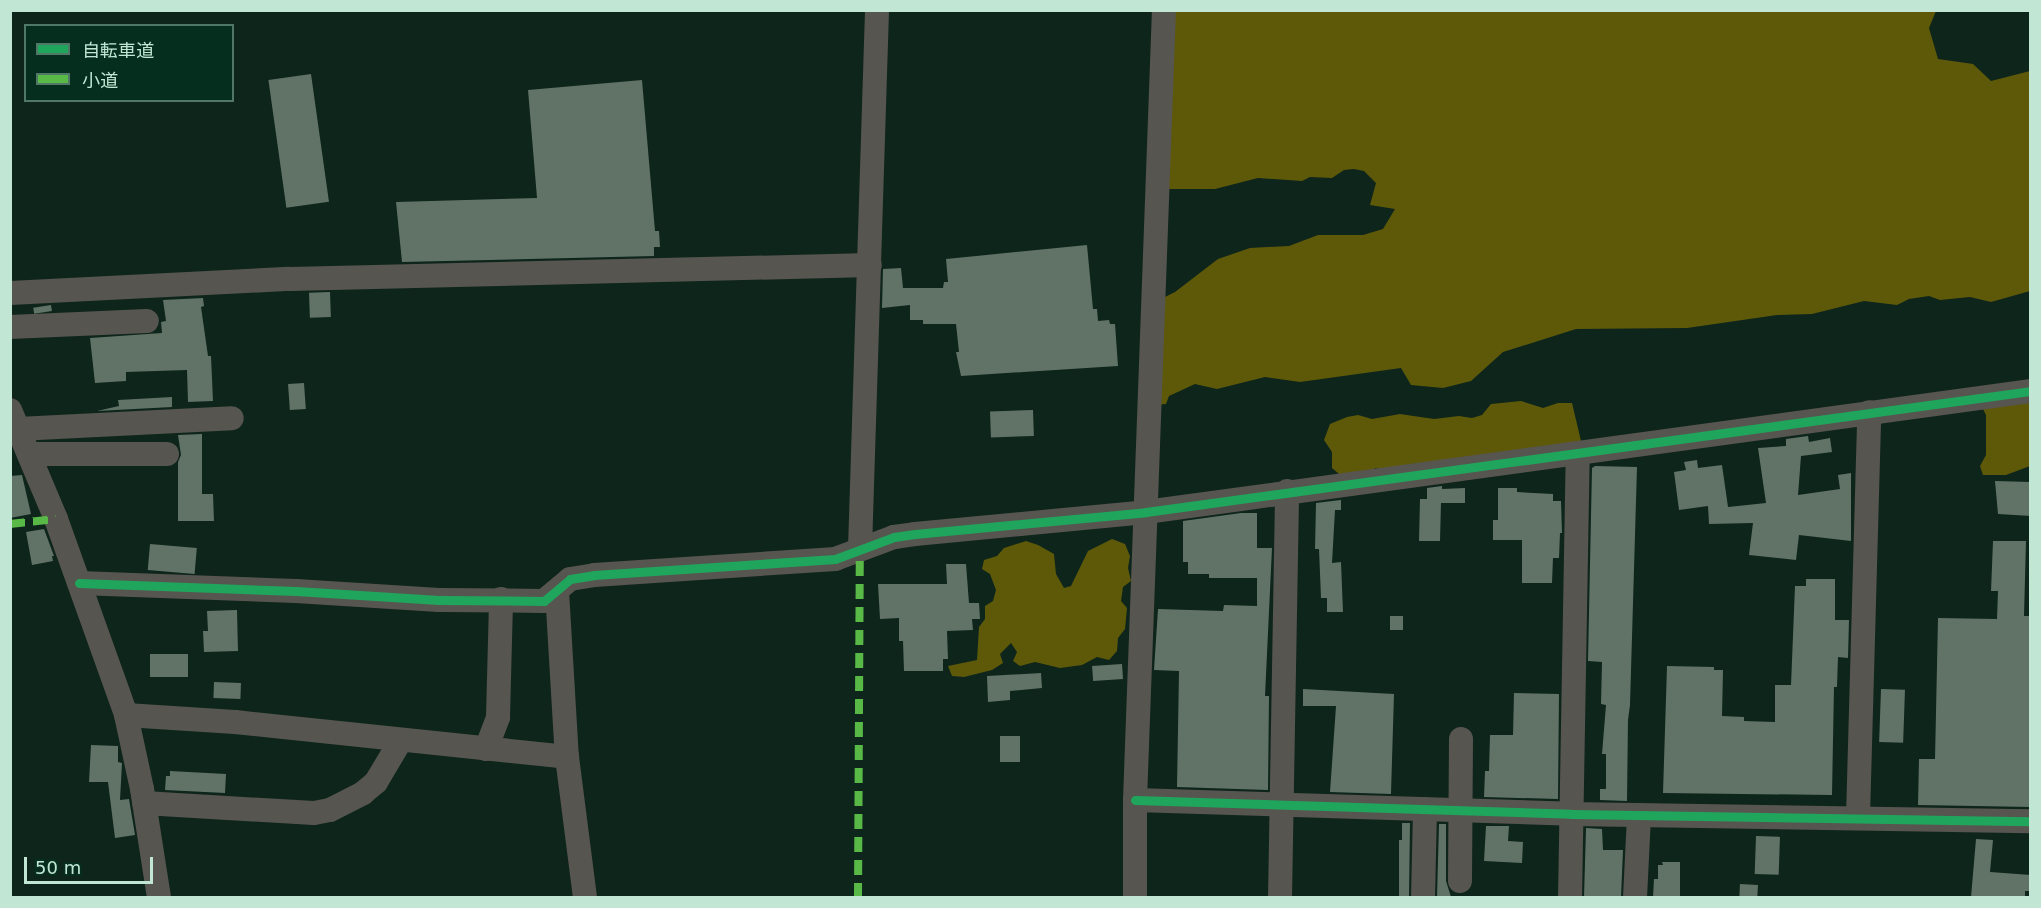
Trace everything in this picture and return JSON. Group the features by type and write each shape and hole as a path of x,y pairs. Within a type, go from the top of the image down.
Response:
{"street":[{"path":"860,549 877,10"},
{"path":"1135,897 1135,800 1164,10"},
{"path":"10,293 290,279 870,265"},
{"path":"10,327 147,321"},
{"path":"79,583 440,600 544,601 570,579 594,575 835,559 894,537 915,534 1146,512 2031,391"},
{"path":"1858,817 1869,412"},
{"path":"159,897 144,804 126,715 79,583 14,420 232,418"},
{"path":"1570,897 1578,453"},
{"path":"29,454 167,454"},
{"path":"1280,897 1287,491"},
{"path":"557,591 567,757 585,897"},
{"path":"486,749 498,717 501,599"},
{"path":"126,715 235,722 567,757"},
{"path":"1460,881 1461,739"},
{"path":"144,804 314,813 330,810 363,793 376,782 401,740"},
{"path":"1135,800 1571,814 2031,820"},
{"path":"1424,897 1425,809"},
{"path":"1635,897 1639,815"}],"shaded area":[{"path":"1173,11 1936,11 1929,28 1938,59 1973,64 1991,81 2030,71 2030,291 1991,302 1970,297 1940,300 1929,296 1909,299 1897,305 1864,301 1812,314 1777,315 1687,328 1576,329 1503,352 1471,381 1443,388 1411,385 1401,368 1300,382 1265,377 1217,389 1195,384 1169,396 1166,404 1154,405 1159,300 1175,292 1218,259 1250,248 1289,246 1318,235 1363,235 1383,229 1395,209 1370,205 1376,183 1364,171 1354,169 1344,170 1332,178 1310,177 1302,181 1258,178 1215,189 1166,189"},
{"path":"2030,387 2030,466 2006,475 1983,475 1980,466 1986,455 1986,415 1982,407"},
{"path":"1521,401 1543,408 1558,403 1572,403 1581,441 1384,470 1375,468 1370,475 1345,479 1332,468 1332,452 1324,440 1330,424 1347,417 1358,415 1372,419 1400,414 1434,419 1459,416 1472,418 1482,415 1491,404"},
{"path":"1112,539 1125,544 1130,556 1128,568 1131,581 1123,587 1121,601 1127,608 1125,629 1118,638 1117,651 1109,660 1097,657 1082,665 1060,668 1035,662 1020,666 1013,661 1017,652 1011,643 1000,654 1003,663 992,670 964,677 952,676 948,666 977,660 979,627 985,619 985,606 993,601 996,590 990,574 982,569 984,560 997,556 1004,548 1026,541 1038,545 1054,554 1056,574 1064,588 1071,586 1088,551"}],"building":[{"path":"311,74 329,202 286,208 268,80"},
{"path":"642,80 655,231 659,231 660,247 654,247 654,256 402,262 396,202 537,198 528,90"},
{"path":"1087,245 1093,309 1097,309 1098,321 1109,320 1110,324 1115,324 1118,366 961,376 956,352 959,352 956,324 923,324 923,320 910,320 910,305 882,308 883,269 901,268 903,288 943,288 944,282 948,282 946,259"},
{"path":"330,292 331,317 310,318 309,293"},
{"path":"203,298 204,306 201,307 208,356 211,356 213,401 188,402 187,370 126,372 126,381 95,383 90,338 162,333 161,322 166,321 163,300"},
{"path":"51,305 52,311 34,314 33,308"},
{"path":"304,383 306,409 290,410 288,384"},
{"path":"172,397 172,407 97,411 119,406 118,400"},
{"path":"1033,410 1034,436 991,437 990,412"},
{"path":"202,434 202,494 213,494 214,521 178,521 178,462 181,455 178,435"},
{"path":"1808,436 1809,442 1830,438 1832,452 1801,456 1798,495 1840,489 1838,475 1851,473 1851,541 1799,535 1796,560 1749,555 1753,523 1709,524 1708,506 1679,510 1674,472 1686,470 1684,462 1697,460 1698,468 1722,465 1728,507 1766,503 1758,448 1786,446 1786,439"},
{"path":"1595,466 1637,467 1627,801 1600,800 1600,789 1606,789 1606,754 1602,754 1606,705 1601,704 1602,662 1588,661 1592,468"},
{"path":"22,475 31,514 10,518 10,476"},
{"path":"1995,481 2031,482 2031,516 1998,514"},
{"path":"1442,486 1442,489 1465,488 1465,503 1441,503 1440,541 1419,541 1420,499 1427,499 1427,488"},
{"path":"1498,488 1517,488 1517,492 1553,494 1553,501 1561,501 1562,533 1560,533 1559,558 1553,558 1552,583 1522,583 1522,540 1493,540 1493,520 1498,520"},
{"path":"1341,500 1341,510 1335,510 1332,563 1341,562 1343,612 1327,612 1327,598 1321,598 1319,549 1315,549 1316,503"},
{"path":"1257,513 1257,548 1272,548 1265,696 1269,696 1268,790 1177,787 1179,671 1154,670 1158,609 1223,611 1224,605 1257,606 1257,578 1209,578 1209,574 1188,574 1188,562 1183,562 1183,521"},
{"path":"44,529 54,556 52,556 53,561 32,565 26,532"},
{"path":"1993,541 2026,541 2024,616 2031,616 2031,807 1918,805 1919,759 1935,759 1938,618 1997,619 1998,591 1991,591"},
{"path":"150,544 197,548 195,574 148,570"},
{"path":"946,564 966,564 969,603 979,603 980,619 972,619 973,630 947,631 948,659 943,659 943,671 904,671 903,641 899,641 899,618 880,619 878,584 947,584"},
{"path":"1806,579 1835,579 1835,620 1849,620 1848,658 1838,657 1837,687 1834,687 1832,795 1663,793 1667,666 1714,667 1714,670 1723,670 1722,716 1744,717 1744,721 1775,722 1775,685 1791,685 1795,586 1806,586"},
{"path":"237,610 238,651 204,652 203,631 208,631 207,611"},
{"path":"1390,616 1403,616 1403,630 1390,630"},
{"path":"150,654 188,654 188,677 150,677"},
{"path":"1122,664 1123,679 1093,681 1092,666"},
{"path":"1041,673 1042,688 1010,691 1010,700 988,702 987,676"},
{"path":"214,682 241,683 240,699 213,698"},
{"path":"1303,689 1394,694 1391,794 1330,792 1336,706 1303,706"},
{"path":"1881,689 1905,690 1903,743 1879,742"},
{"path":"1514,693 1559,694 1558,799 1484,797 1485,771 1489,771 1490,735 1513,735"},
{"path":"1000,736 1020,736 1020,762 1000,762"},
{"path":"91,745 118,746 118,762 122,763 120,800 129,799 135,835 115,838 108,782 89,782"},
{"path":"170,771 226,774 225,793 165,790 166,776 170,776"},
{"path":"1402,823 1410,823 1409,897 1399,897 1399,840 1402,840"},
{"path":"1439,824 1446,824 1446,881 1451,897 1437,897"},
{"path":"1486,826 1509,826 1508,841 1523,842 1522,863 1484,861"},
{"path":"1586,828 1602,829 1603,850 1623,850 1621,897 1584,897"},
{"path":"1756,836 1780,837 1779,875 1755,874"},
{"path":"1976,839 1993,840 1990,872 2031,875 2031,891 2025,891 2025,897 1971,897"},
{"path":"1662,862 1680,862 1680,897 1653,897 1654,879 1658,879 1658,865 1663,865"},
{"path":"1740,884 1758,885 1757,898 1739,897"}],"marked path":[{"path":"10,524 56,519"},
{"path":"858,898 860,549"}],"cycle path":[{"path":"79,583 296,591 439,600 544,601 570,579 594,575 835,559 894,537 915,534 1146,512 2030,391"},
{"path":"1135,800 1571,814 2030,821"}]}
